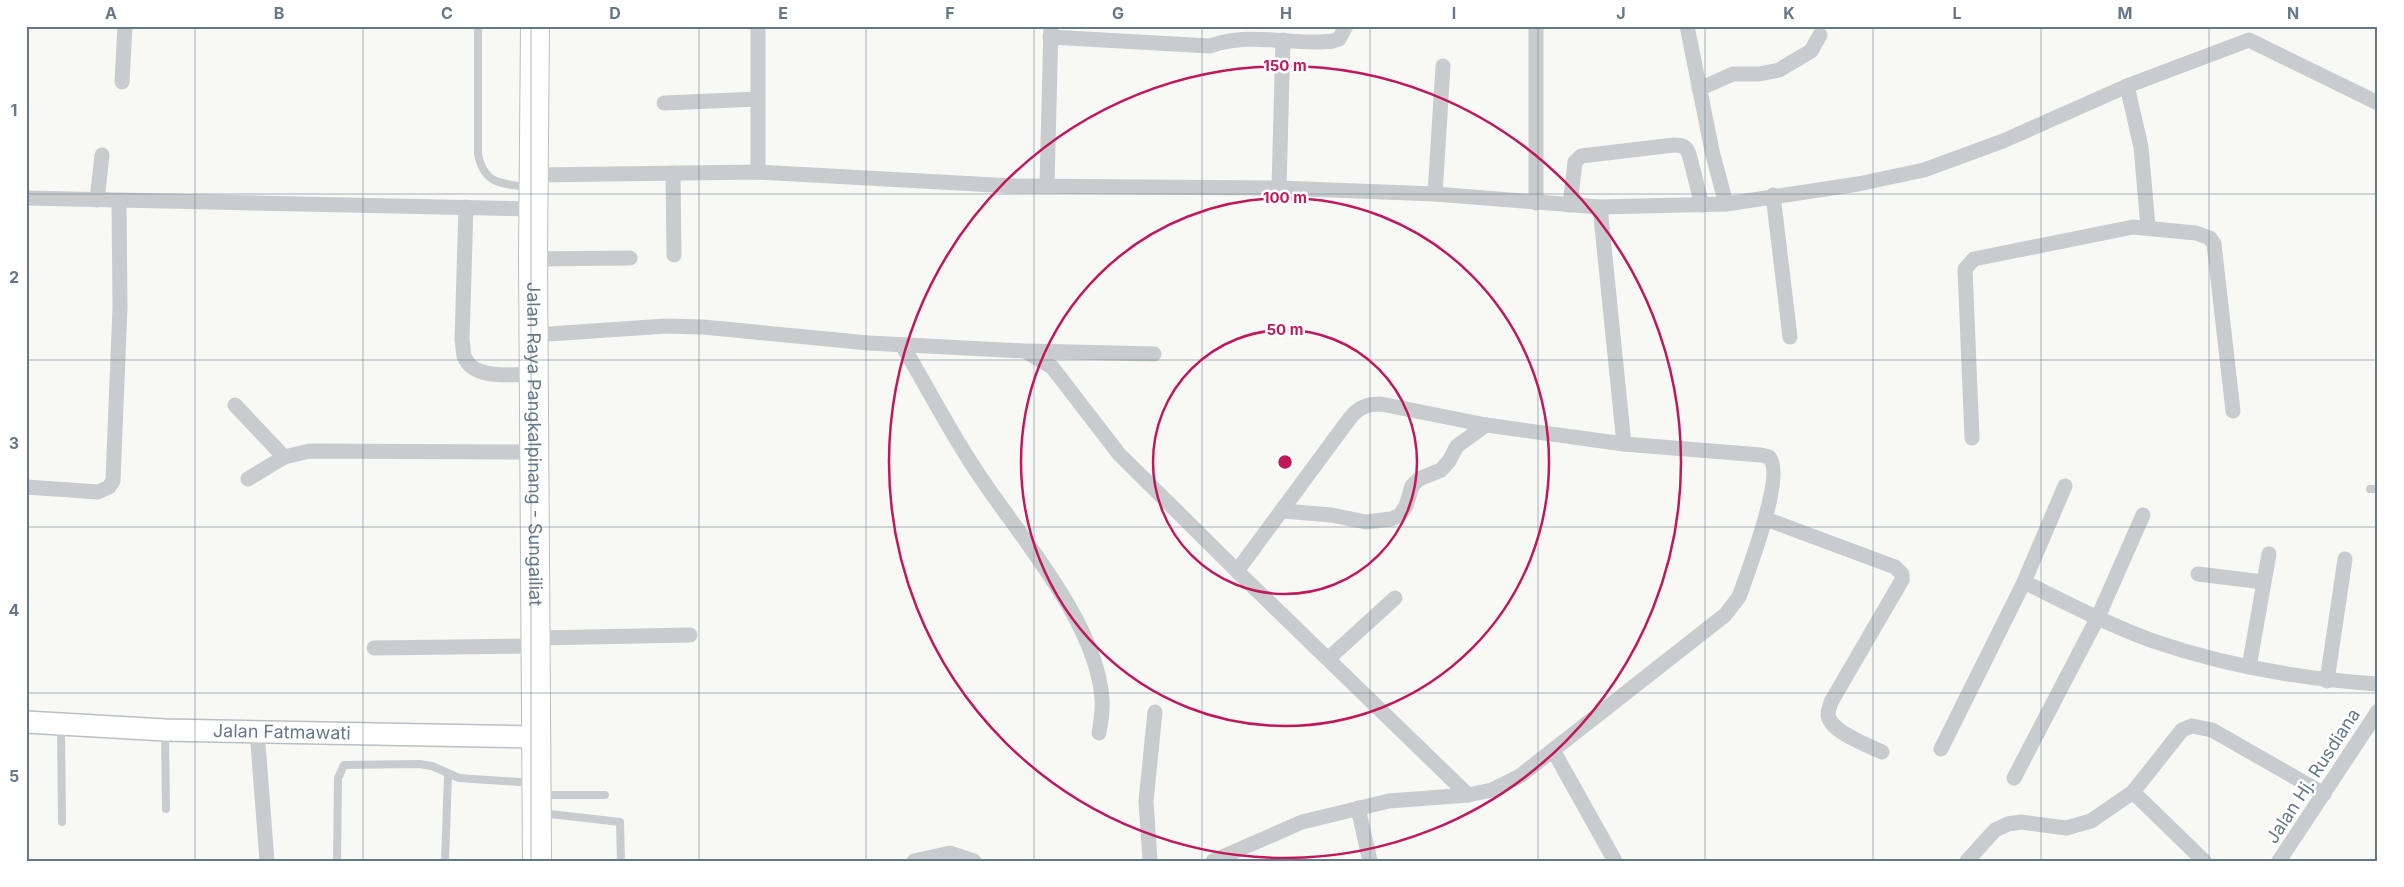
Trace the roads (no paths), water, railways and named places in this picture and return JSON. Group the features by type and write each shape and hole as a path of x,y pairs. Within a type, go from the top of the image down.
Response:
{"highway":[{"name":"Jalan Raya Pangkalpinang - Sungailiat","path":"535,26 533,259 538,737 537,861"}],"street":[{"path":"122,82 125,26"},
{"path":"758,26 758,172"},
{"path":"1047,185 1051,32 1210,46 1233,40 1334,41 1339,39 1346,26"},
{"path":"1536,26 1536,203"},
{"path":"1687,26 1698,89 1726,204"},
{"path":"26,198 466,207 534,190 673,173 758,172 1013,186 1279,188 1435,194 1600,207 1726,204 1774,195 1858,184 1924,170 2003,141 2247,33 2378,103"},
{"path":"1698,89 1734,74 1759,74 1779,70 1811,51 1820,35"},
{"path":"1279,188 1283,40"},
{"path":"1435,194 1443,66"},
{"path":"2127,86 2140,147 2148,227"},
{"path":"664,103 758,99"},
{"path":"1570,205 1575,162 1581,156 1674,145 1686,148 1689,154 1702,205"},
{"path":"97,200 102,155"},
{"path":"673,173 674,255"},
{"path":"1774,195 1790,337"},
{"path":"26,487 98,492 109,487 112,481 120,308 119,201"},
{"path":"466,207 462,340 464,356 478,371 486,373 534,374"},
{"path":"1600,207 1624,444"},
{"path":"1972,438 1965,269 1968,264 1974,259 2097,233 2148,227 2204,235 2210,238 2214,244 2233,411"},
{"path":"533,259 630,258"},
{"path":"534,335 666,326 902,344 1025,351 1154,354"},
{"path":"902,344 968,458 1061,592 1082,630 1100,681 1102,700 1100,733"},
{"path":"1025,351 1052,367 1119,454 1468,795"},
{"path":"1213,861 1302,822 1358,808 1402,800 1468,795 1492,790 1520,776 1725,615 1739,597 1766,519 1774,466 1769,457 1624,444 1486,425 1381,404 1363,406 1350,418 1237,571"},
{"path":"235,405 284,457"},
{"path":"1283,510 1331,515 1366,522 1391,519 1400,515 1406,506 1412,486 1419,479 1441,470 1458,446 1486,425"},
{"path":"248,479 284,457 310,452 535,452"},
{"path":"1941,749 2024,582 2065,486"},
{"path":"2014,778 2098,617 2143,515"},
{"path":"1766,519 1895,567 1902,574 1902,580 1831,702 1828,713 1830,722 1836,729 1882,752"},
{"path":"2249,667 2269,554"},
{"path":"2327,680 2344,559"},
{"path":"2198,574 2263,582"},
{"path":"2024,582 2098,617 2153,640 2267,672 2327,680 2378,684"},
{"path":"1328,659 1396,598"},
{"path":"374,648 690,635"},
{"name":"Jalan Hj. Rusdiana","path":"2279,861 2378,711"},
{"path":"1150,861 1146,801 1155,712"},
{"name":"Jalan Fatmawati","path":"26,722 164,730 538,737"},
{"path":"1968,861 1995,830 2008,824 2021,822 2066,828 2079,826 2091,821 2133,792 2182,730 2192,726 2212,730 2324,794"},
{"path":"257,731 267,861"},
{"path":"1553,750 1615,861"},
{"path":"2133,792 2204,861"},
{"path":"1358,808 1370,861"},
{"path":"914,861 950,853 974,861"}],"lane":[{"path":"478,26 478,154 480,167 490,179 507,185 534,190"},
{"path":"61,724 62,822"},
{"path":"164,730 166,809"},
{"path":"337,861 338,778 344,765 419,764 432,766 448,775 538,797 620,822 621,861"},
{"path":"445,861 448,775"},
{"path":"538,797 605,795"}]}
